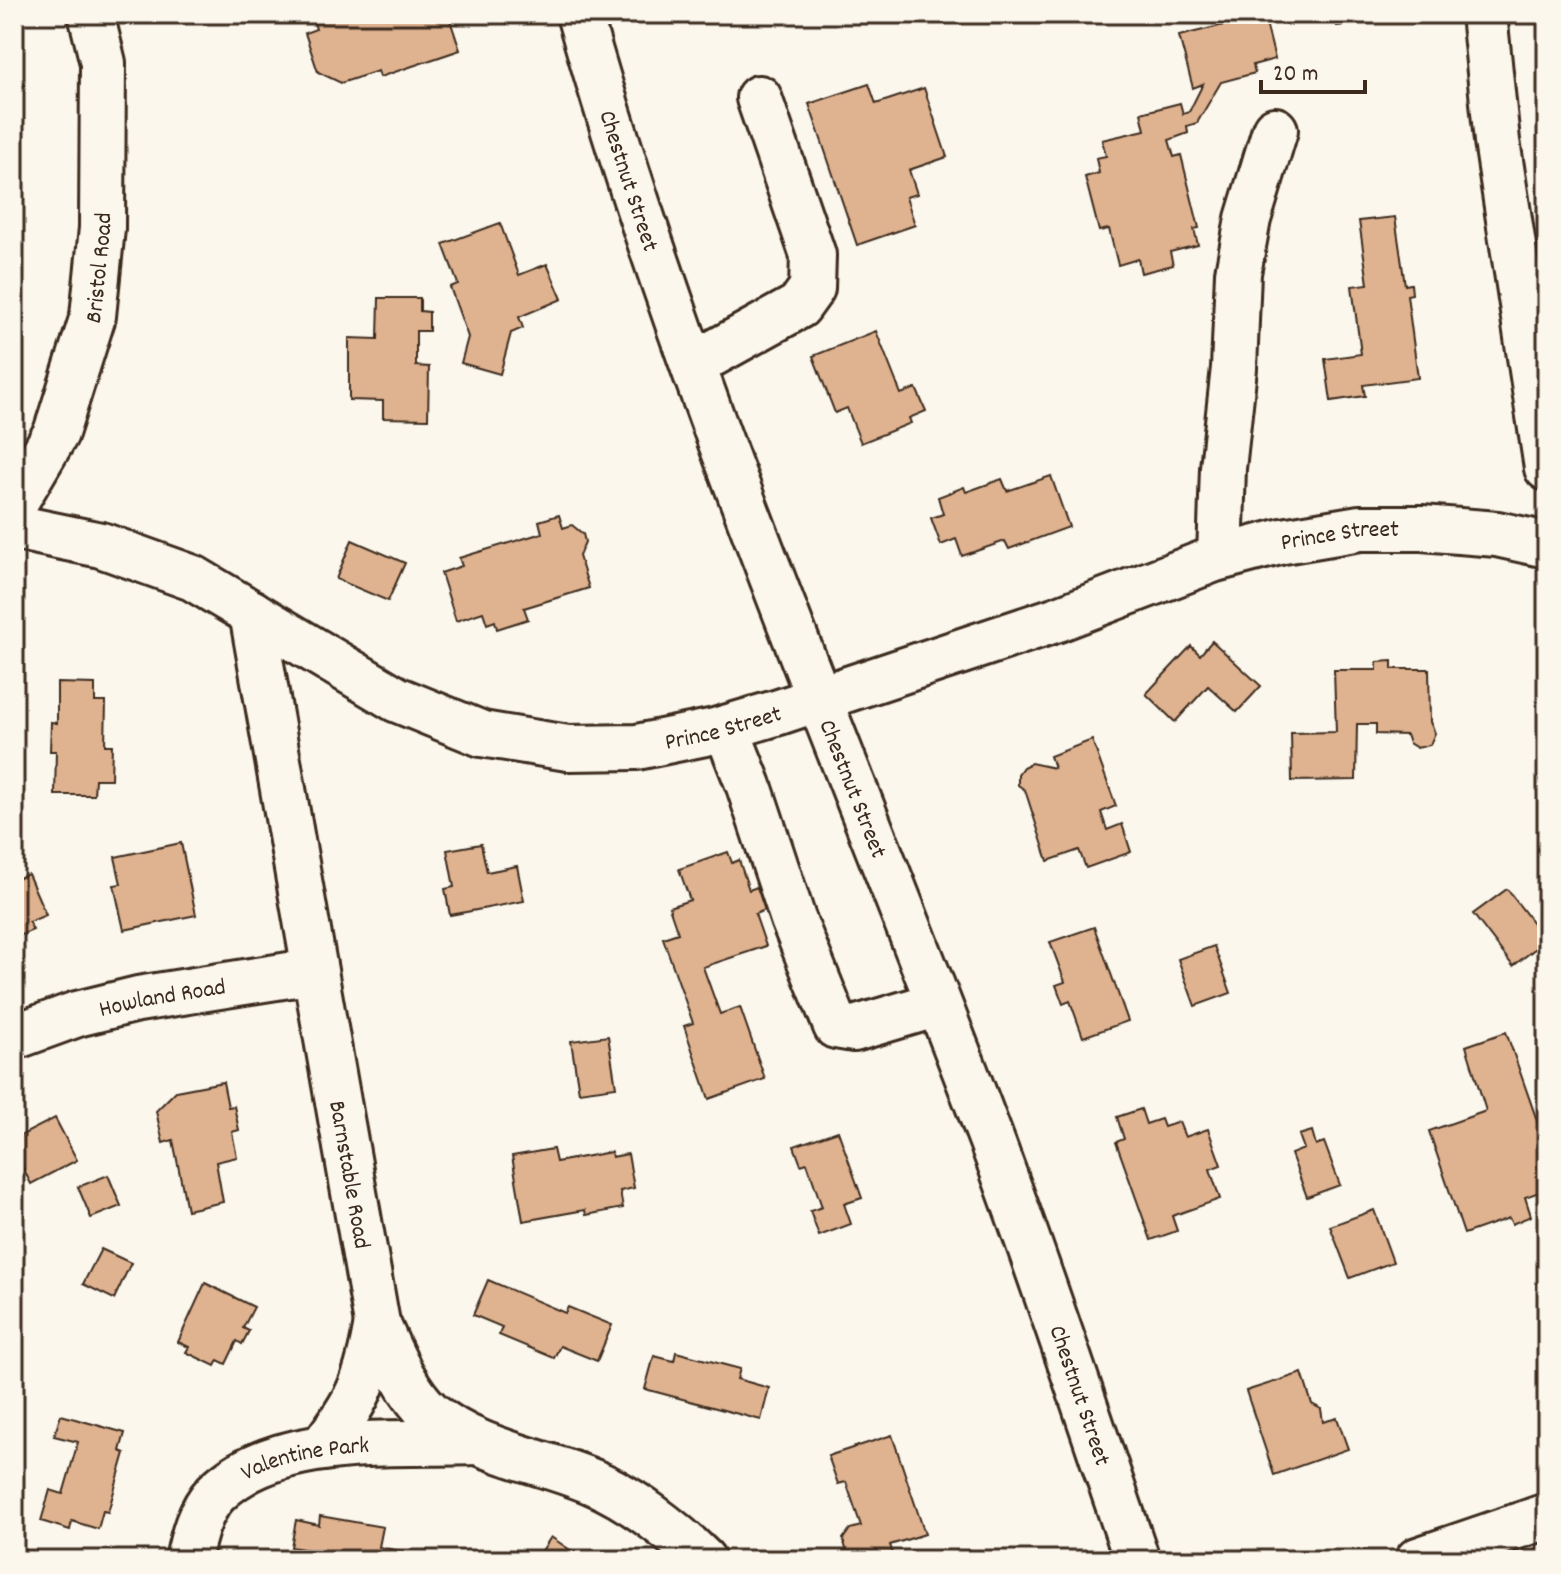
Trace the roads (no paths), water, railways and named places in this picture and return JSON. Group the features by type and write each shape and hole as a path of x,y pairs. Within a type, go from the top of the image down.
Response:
{"street":[{"name":"Bristol Road","path":"14,504 56,433 93,316 102,228 103,63 91,14"},
{"name":"Chestnut Street","path":"579,14 611,125 694,364 1035,1259 1137,1560"},
{"path":"1484,14 1497,141 1547,468"},
{"path":"694,364 799,306 812,288 813,255 759,98"},
{"path":"1220,557 1223,468 1234,368 1238,273 1248,219 1275,130"},
{"name":"Prince Street","path":"14,527 101,545 193,578 396,699 482,734 568,748 637,747 726,728 820,700 1058,619 1220,557 1283,541 1360,528 1422,528 1497,534 1547,545"},
{"name":"Barnstable Road","path":"252,613 377,1323 402,1374 429,1412 474,1442 596,1483 646,1513 703,1560"},
{"path":"726,728 749,786 793,919 836,1026 854,1029 938,1004"},
{"name":"Howland Road","path":"14,1037 77,1014 138,999 314,971"},
{"path":"322,1448 350,1411 369,1370 377,1323"},
{"name":"Valentine Park","path":"188,1560 196,1527 215,1494 249,1470 322,1448 375,1443 474,1442"},
{"path":"1418,1560 1547,1516"}]}
